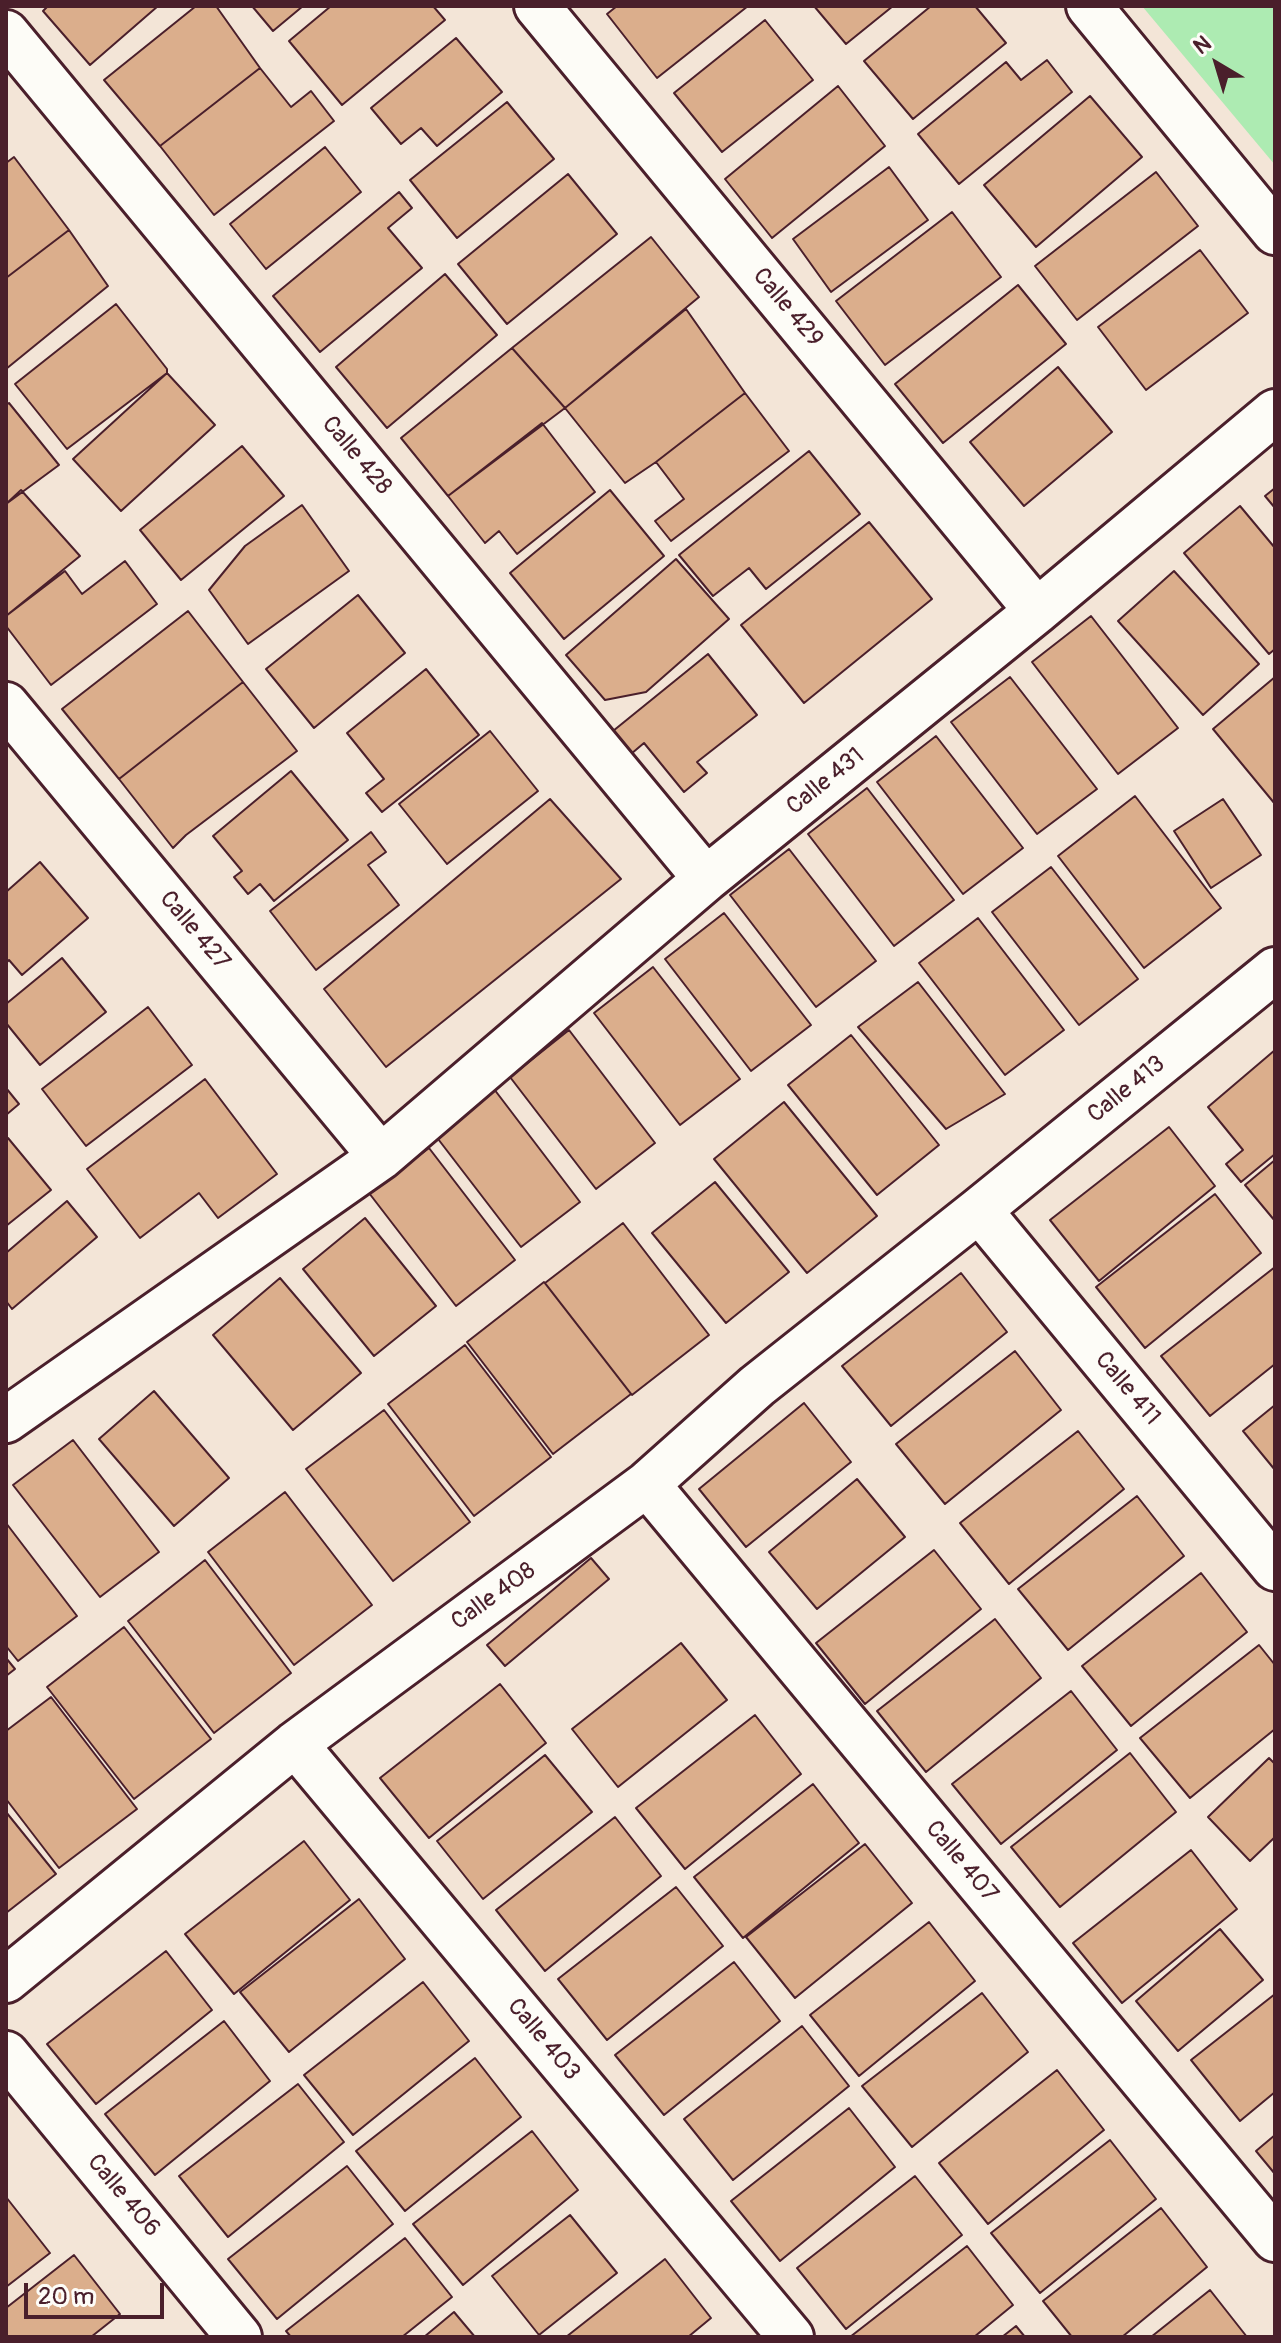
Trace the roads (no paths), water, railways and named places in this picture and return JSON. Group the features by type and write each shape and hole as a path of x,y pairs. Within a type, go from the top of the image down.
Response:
{"street":[{"name":"Calle 429","path":"537,6 1037,611"},
{"path":"1089,6 1275,232"},
{"name":"Calle 428","path":"6,33 706,879"},
{"name":"Calle 431","path":"11,1406 381,1157 706,879 1037,611 1275,412"},
{"name":"Calle 427","path":"6,705 381,1157"},
{"name":"Calle 413","path":"979,1210 1275,970"},
{"name":"Calle 408","path":"6,1980 295,1744 647,1484 757,1386 979,1210"},
{"name":"Calle 411","path":"979,1210 1275,1568"},
{"name":"Calle 407","path":"647,1484 1275,2239"},
{"name":"Calle 403","path":"295,1744 791,2337"},
{"name":"Calle 406","path":"6,2054 239,2337"}]}
